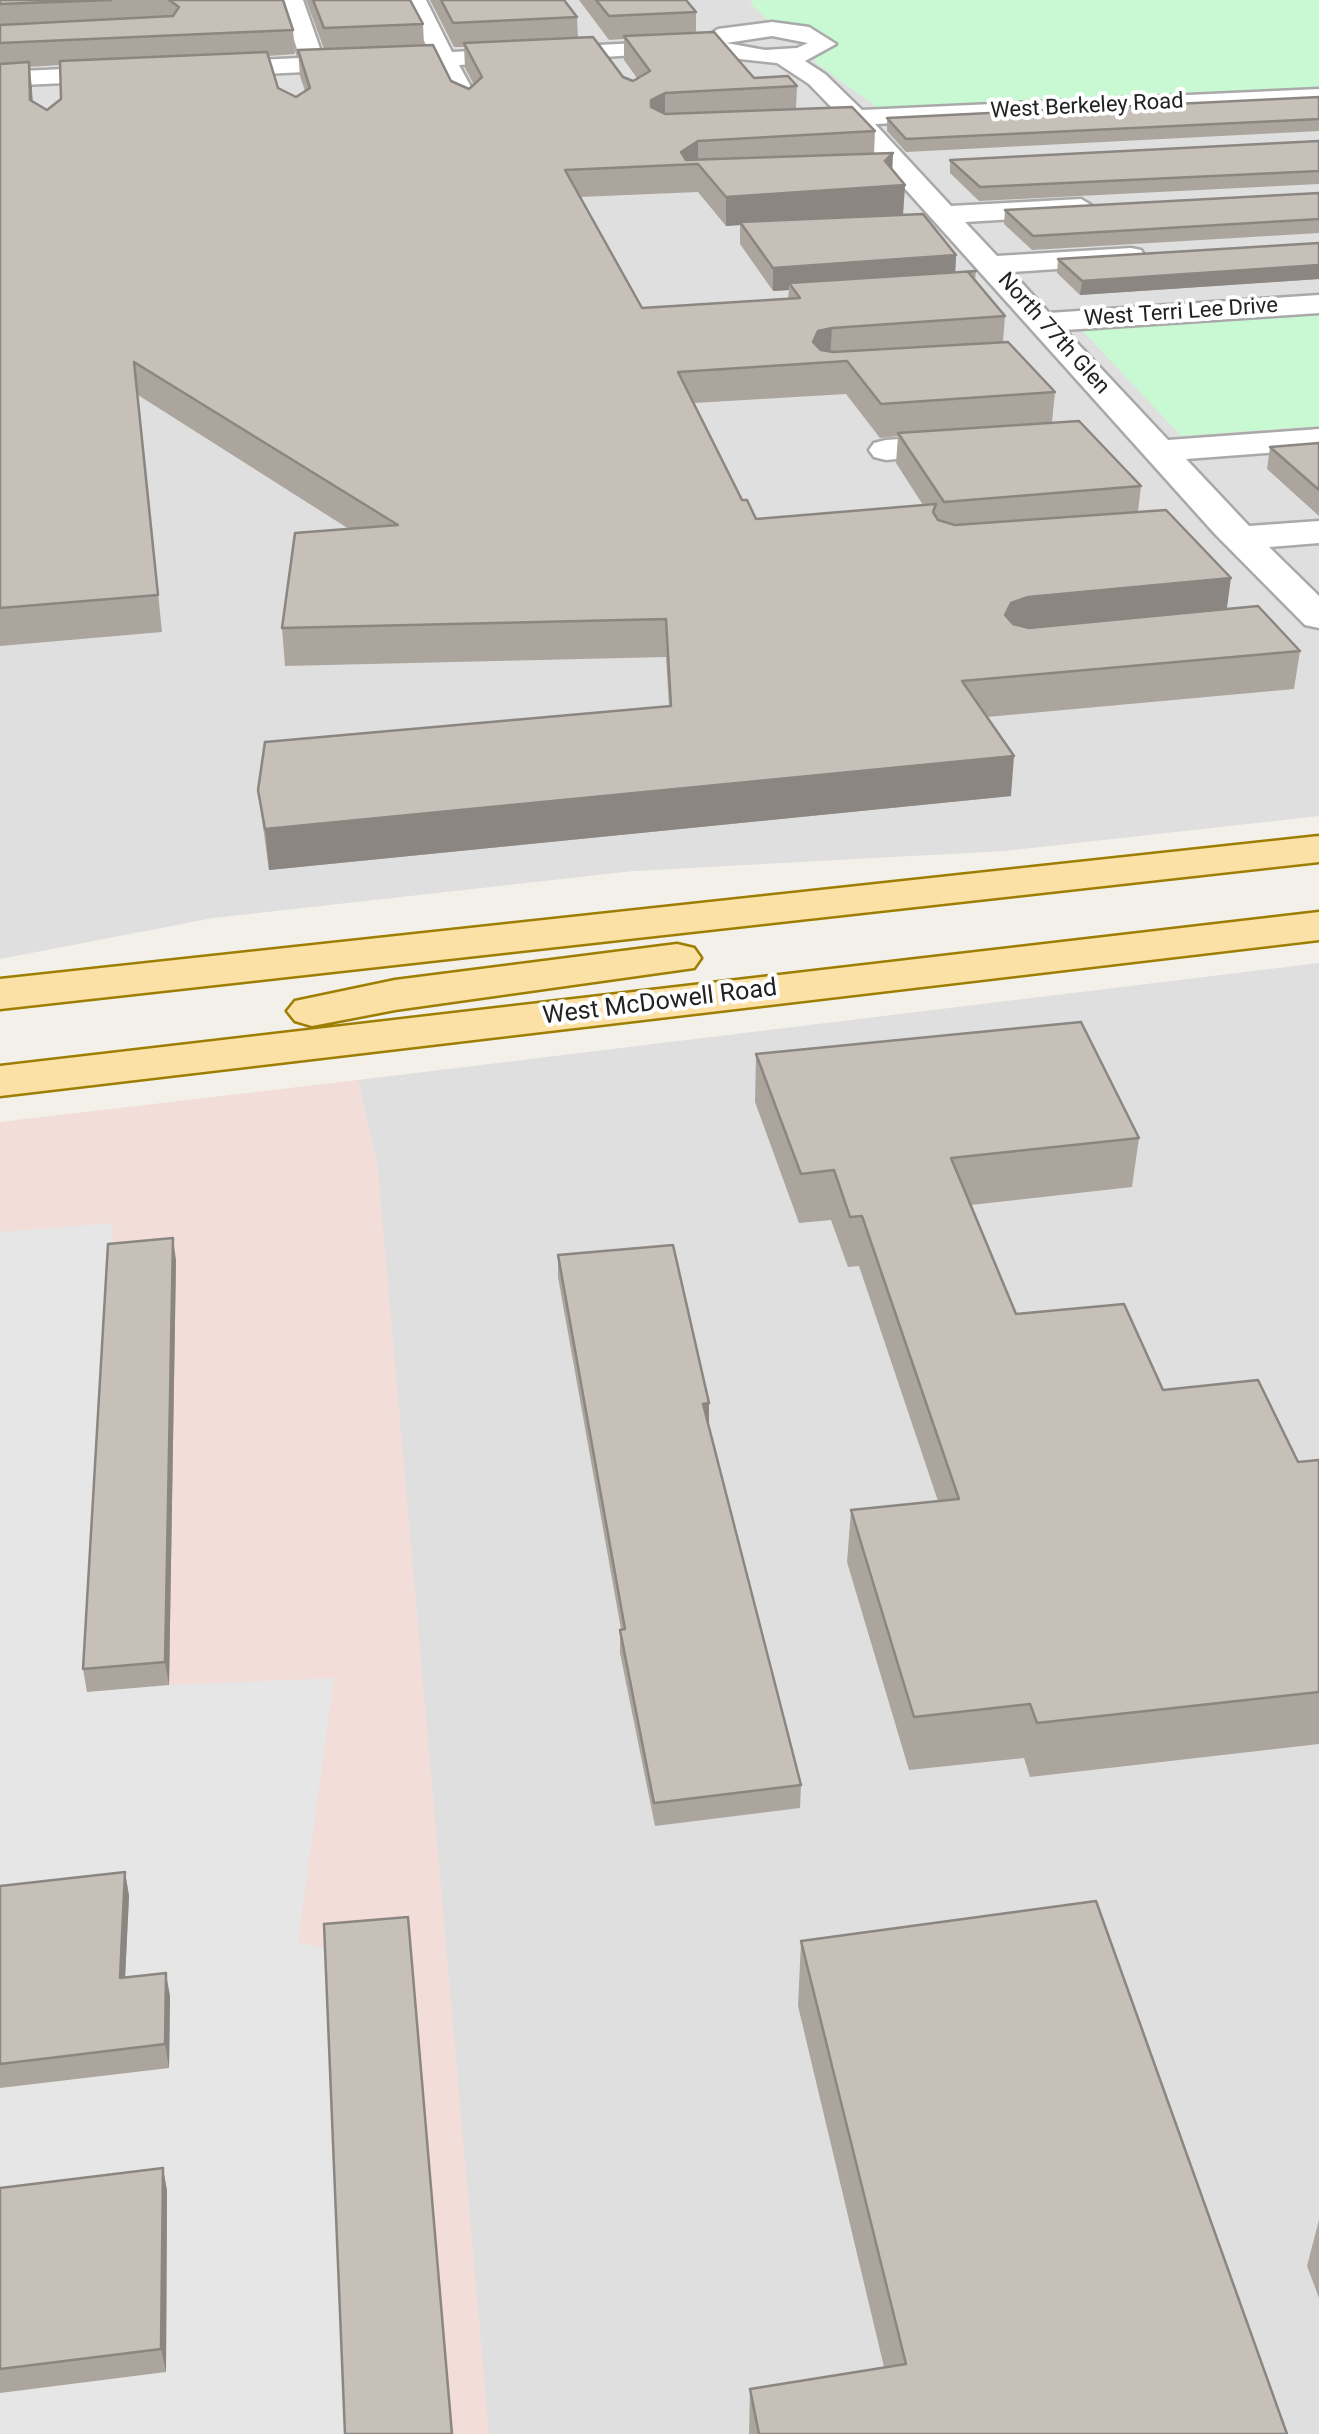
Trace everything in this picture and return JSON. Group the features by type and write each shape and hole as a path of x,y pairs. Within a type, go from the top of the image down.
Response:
{"main road":[{"path":"0,994 1319,849"},
{"path":"1183,864 1233,936"},
{"path":"238,1053 277,1026 306,1013 395,995 703,954 836,904"},
{"name":"West McDowell Road","path":"0,1081 1319,926"}],"street":[{"path":"292,0 314,64"},
{"path":"415,0 468,104"},
{"path":"736,10 757,30"},
{"path":"582,26 623,81"},
{"path":"0,79 170,61 281,66 714,46 748,56 783,57 812,52 826,44 809,34 757,30 716,37 714,46"},
{"name":"North 77th Glen","path":"783,57 816,78 856,119 947,219 990,280 1043,322 1234,532 1319,619"},
{"path":"281,66 291,98"},
{"path":"47,77 48,110"},
{"name":"West Berkeley Road","path":"818,122 1319,96"},
{"path":"863,171 934,162"},
{"path":"912,225 1103,206"},
{"path":"990,280 1164,254"},
{"name":"West Terri Lee Drive","path":"1043,322 1319,304"},
{"path":"1036,358 1072,356"},
{"path":"1103,435 1151,442 1319,439"},
{"path":"886,450 1004,442"},
{"path":"1188,528 1319,532"},
{"path":"1280,624 1319,619"}],"shaded area":[{"path":"0,0 1319,0 1319,816 1004,851 634,871 213,918 0,959"},
{"path":"1319,963 1319,2434 476,2434 378,1170 358,1080"},
{"path":"358,1080 378,1170 489,2434 0,2434 0,1122"},
{"path":"113,1223 111,1262 176,1260 169,1685 334,1678 298,1943 327,1948 410,1941 452,2434 0,2434 0,1232"}],"green space":[{"path":"1319,0 1319,88 878,108 816,63 814,59 836,45 832,38 769,22 750,3"},
{"path":"1319,311 1319,426 1181,436 1078,326"}],"building":[{"path":"0,0 111,0 0,4"},
{"path":"169,0 283,0 293,30 0,43 0,25 173,16 179,7"},
{"path":"313,0 410,0 423,24 324,28"},
{"path":"441,0 564,0 577,17 453,23"},
{"path":"596,0 686,0 696,12 609,16"},
{"path":"714,32 754,78 788,76 797,86 665,93 651,100 651,107 665,114 852,107 875,131 698,141 681,152 686,160 893,153 885,161 905,185 726,197 698,164 565,170 642,308 800,298 789,283 976,271 968,272 1005,316 832,328 818,331 813,342 821,350 833,352 1008,342 1055,392 881,404 847,361 678,372 742,500 747,500 756,519 936,504 933,512 938,520 955,525 1166,510 1231,578 1028,597 1011,603 1005,615 1013,624 1029,628 1258,606 1300,651 962,681 1014,756 265,829 258,790 265,742 671,706 666,619 282,628 295,533 398,525 134,362 158,595 0,608 0,64 29,62 30,100 47,110 61,99 60,61 267,52 278,88 296,97 310,88 298,50 433,45 451,81 469,89 482,77 464,43 593,37 623,77 633,81 650,71 624,36"},
{"path":"1319,97 1319,119 906,139 887,118"},
{"path":"1319,141 1319,171 980,187 950,160"},
{"path":"1319,193 1319,219 1033,236 1005,210"},
{"path":"923,214 956,255 773,268 740,222"},
{"path":"1319,243 1319,265 1082,281 1058,259"},
{"path":"1079,421 1141,486 944,502 898,433"},
{"path":"1319,443 1319,490 1270,447"},
{"path":"1081,1022 1139,1138 951,1158 1016,1314 1124,1304 1163,1390 1258,1380 1298,1462 1319,1460 1319,1692 1037,1723 1030,1704 914,1717 851,1510 959,1499 862,1216 850,1217 834,1170 801,1174 756,1054"},
{"path":"173,1238 165,1662 83,1669 108,1244"},
{"path":"673,1245 709,1403 703,1404 801,1785 654,1803 620,1630 625,1629 558,1255"},
{"path":"125,1872 120,1978 166,1973 165,2044 0,2064 0,1886"},
{"path":"1096,1901 1287,2434 759,2434 750,2389 906,2364 801,1941"},
{"path":"408,1917 452,2434 345,2434 324,1924"},
{"path":"163,2168 161,2349 0,2369 0,2188"}]}
